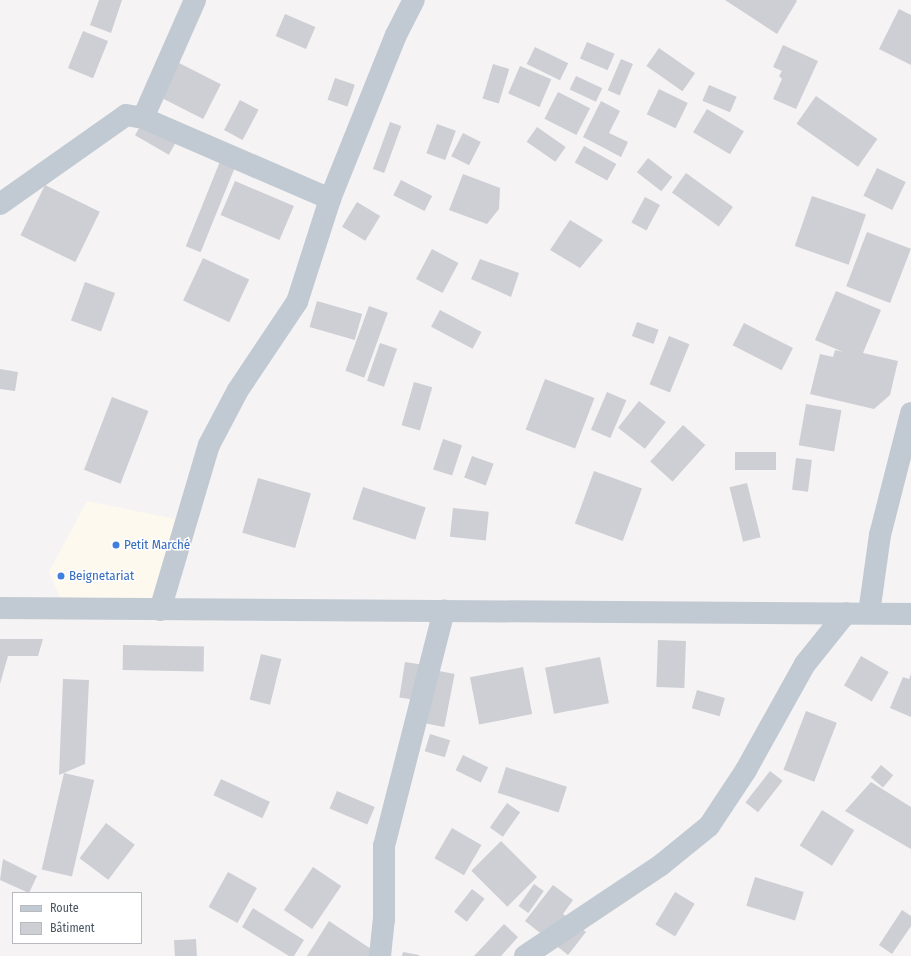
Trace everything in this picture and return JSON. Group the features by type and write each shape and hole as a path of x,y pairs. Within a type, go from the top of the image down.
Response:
{"street":[{"path":"142,118 195,0"},
{"path":"160,610 209,445 238,390 297,302 330,199 396,35 414,0"},
{"path":"0,204 109,124 126,115 142,118 330,199"},
{"path":"869,613 880,535 911,413"},
{"path":"0,608 911,614"},
{"path":"380,956 384,919 384,846 444,611"},
{"path":"525,956 661,865 709,826 746,770 805,664 846,613"}],"shaded area":[{"name":"Petit Marché","path":"87,501 175,519 156,600 60,597 49,572"}],"building":[{"path":"99,0 122,0 111,33 90,25"},
{"path":"725,0 796,0 797,1 777,34"},
{"path":"899,9 911,15 911,65 879,49"},
{"path":"285,14 315,27 306,49 276,36"},
{"path":"83,31 108,41 93,78 68,68"},
{"path":"587,42 615,54 608,70 580,59"},
{"path":"783,45 818,61 796,109 773,99 782,79 779,76 782,71 773,67"},
{"path":"535,47 568,63 560,80 527,64"},
{"path":"659,48 695,73 682,91 646,66"},
{"path":"621,59 633,64 620,95 608,90"},
{"path":"179,63 221,84 203,119 161,98"},
{"path":"493,64 509,69 499,103 482,98"},
{"path":"520,66 551,79 540,107 508,94"},
{"path":"576,76 602,88 596,102 570,90"},
{"path":"335,78 355,85 347,107 328,100"},
{"path":"709,85 737,97 730,112 702,101"},
{"path":"659,89 688,103 675,128 647,114"},
{"path":"558,92 590,108 576,135 544,119"},
{"path":"816,96 877,139 858,167 796,124"},
{"path":"240,100 259,110 243,140 224,130"},
{"path":"601,101 620,111 609,133 628,142 621,157 583,137"},
{"path":"707,109 744,131 730,154 693,132"},
{"path":"149,111 183,130 169,155 135,135"},
{"path":"390,122 401,126 384,173 373,169"},
{"path":"437,124 456,131 445,160 426,153"},
{"path":"537,127 566,147 555,162 527,142"},
{"path":"463,133 481,142 469,165 451,156"},
{"path":"584,146 616,164 607,181 575,163"},
{"path":"648,158 672,177 661,191 637,172"},
{"path":"221,159 236,165 201,252 186,246"},
{"path":"877,168 906,182 892,210 863,196"},
{"path":"686,173 733,207 719,227 672,192"},
{"path":"463,174 500,188 499,209 487,224 449,210"},
{"path":"401,180 432,196 424,211 393,195"},
{"path":"235,181 294,206 279,240 221,215"},
{"path":"45,185 100,212 75,262 20,235"},
{"path":"812,196 866,215 849,265 795,246"},
{"path":"645,197 660,205 646,231 631,223"},
{"path":"357,202 380,216 365,241 342,227"},
{"path":"570,220 603,240 580,268 550,250"},
{"path":"867,232 911,249 890,303 846,286"},
{"path":"432,249 458,263 443,293 416,279"},
{"path":"203,258 249,280 229,322 183,301"},
{"path":"480,259 519,273 511,297 471,279"},
{"path":"85,282 115,293 101,331 71,321"},
{"path":"836,291 881,310 863,353 898,361 890,395 874,409 810,394 820,354 833,357 835,350 843,352 815,340"},
{"path":"317,301 362,314 355,340 310,327"},
{"path":"369,306 388,313 364,378 345,371"},
{"path":"440,310 481,332 473,349 431,327"},
{"path":"637,322 659,330 653,344 632,336"},
{"path":"744,323 793,348 782,370 733,345"},
{"path":"669,336 689,344 670,392 650,384"},
{"path":"380,343 397,349 384,387 367,381"},
{"path":"0,369 18,372 15,391 0,389"},
{"path":"545,379 594,398 575,448 526,429"},
{"path":"414,382 432,387 420,430 402,425"},
{"path":"607,392 626,400 610,438 591,430"},
{"path":"112,397 148,411 120,484 84,470"},
{"path":"639,401 666,422 645,449 618,428"},
{"path":"806,404 841,410 834,452 799,445"},
{"path":"683,425 705,445 673,481 650,461"},
{"path":"443,439 462,445 452,476 433,469"},
{"path":"735,452 776,452 776,470 735,470"},
{"path":"472,456 494,464 486,485 464,478"},
{"path":"796,458 812,460 808,492 792,490"},
{"path":"594,471 642,488 623,541 575,524"},
{"path":"258,478 311,493 295,548 242,533"},
{"path":"747,483 761,537 743,542 730,487"},
{"path":"363,487 426,507 415,540 352,519"},
{"path":"453,508 489,512 486,541 450,537"},
{"path":"0,639 43,639 38,656 8,656 0,684"},
{"path":"658,640 686,641 684,688 656,687"},
{"path":"123,645 204,646 204,671 123,670"},
{"path":"261,654 281,659 270,705 250,700"},
{"path":"861,656 889,672 872,701 844,685"},
{"path":"600,657 609,703 554,714 545,668"},
{"path":"405,662 423,665 417,700 399,698"},
{"path":"523,667 532,714 479,724 470,677"},
{"path":"434,670 455,674 444,727 424,723"},
{"path":"911,674 911,717 890,708 903,677 909,679"},
{"path":"63,679 89,680 85,764 59,775"},
{"path":"697,690 725,698 720,716 692,708"},
{"path":"806,711 837,723 814,782 783,770"},
{"path":"430,734 450,740 445,757 425,751"},
{"path":"463,755 488,767 481,783 456,770"},
{"path":"881,765 893,775 883,788 871,777"},
{"path":"506,767 567,787 559,812 498,793"},
{"path":"770,771 783,781 758,812 745,803"},
{"path":"64,773 94,780 72,876 42,869"},
{"path":"221,779 270,802 262,818 213,795"},
{"path":"871,782 911,807 911,849 845,811"},
{"path":"337,791 375,807 367,825 330,808"},
{"path":"507,803 520,812 503,837 490,828"},
{"path":"822,810 854,830 832,866 800,846"},
{"path":"106,823 135,845 108,880 80,858"},
{"path":"452,828 481,845 464,875 434,858"},
{"path":"501,841 537,877 507,907 471,871"},
{"path":"3,859 37,876 29,892 0,880"},
{"path":"313,867 341,886 312,929 284,910"},
{"path":"228,872 257,888 237,923 209,907"},
{"path":"755,877 804,892 795,921 746,906"},
{"path":"534,884 544,891 528,913 519,906"},
{"path":"553,885 573,900 563,914 586,932 568,955 525,921"},
{"path":"472,889 485,899 467,922 454,912"},
{"path":"675,892 695,904 675,936 655,925"},
{"path":"253,908 304,940 294,956 289,956 242,927"},
{"path":"902,910 911,916 911,926 892,954 879,945"},
{"path":"329,921 374,951 371,956 307,956"},
{"path":"504,924 518,937 501,956 474,956"},
{"path":"196,939 197,956 175,956 174,940"},
{"path":"403,952 419,955 419,956 402,956"}],"place":[{"name":"Petit Marché","path":"116,545"},
{"name":"Beignetariat","path":"61,576"}]}
